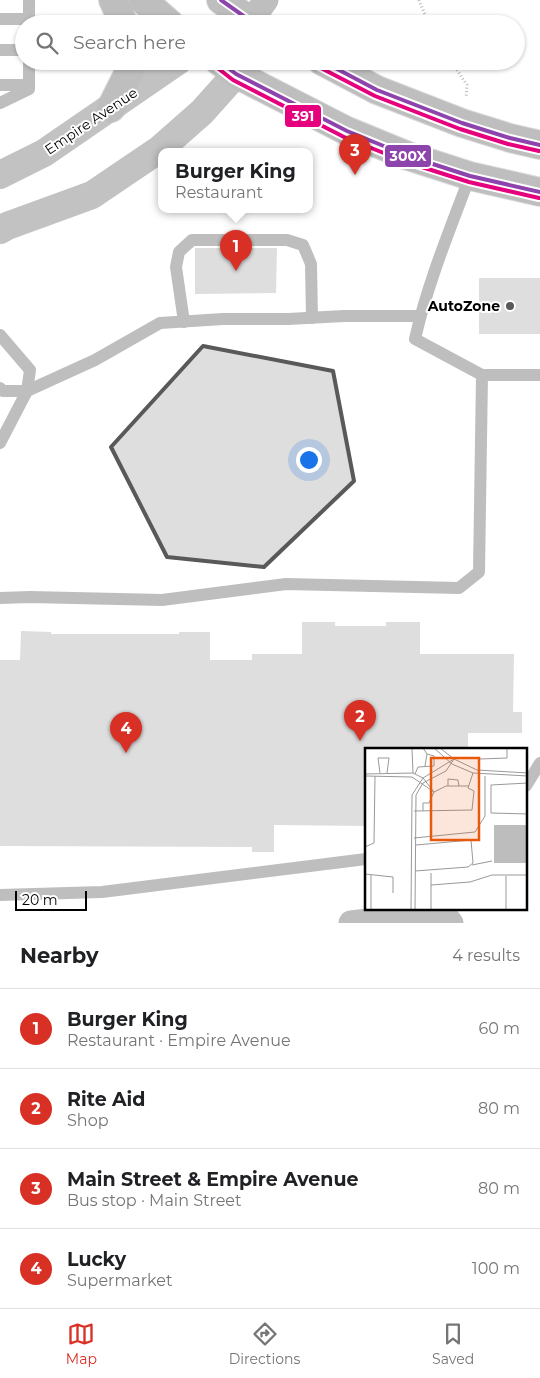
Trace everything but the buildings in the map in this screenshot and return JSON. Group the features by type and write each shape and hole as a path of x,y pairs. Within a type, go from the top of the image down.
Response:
{"main road":[{"path":"113,0 120,15"},
{"path":"143,0 160,15"},
{"path":"221,0 248,15"},
{"path":"111,108 130,70"},
{"name":"Empire Avenue","path":"0,175 44,153 165,70"},
{"path":"161,148 202,112 229,70"},
{"path":"239,70 347,131 408,156 470,176 540,192"},
{"path":"339,70 377,90 462,123 540,145"},
{"path":"0,230 92,195 158,150"}],"street":[{"path":"352,923 376,920 446,918 451,923"}],"lane":[{"path":"29,15 30,0"},
{"path":"0,19 15,21"},
{"path":"0,50 15,50"},
{"path":"0,102 29,90 29,70"},
{"path":"0,85 29,85"},
{"path":"470,176 450,227 420,316 415,339 482,375 540,375"},
{"path":"184,322 176,267 179,252 192,240 287,240 303,245 311,264 312,318"},
{"path":"0,388 3,392 27,391 95,360 160,323 223,319 420,316"},
{"path":"0,335 30,370 27,391 0,444"},
{"path":"0,598 162,600 286,584 458,588 479,572 482,375"},
{"path":"528,783 540,762"},
{"path":"0,895 102,892 365,859"}],"path":[{"path":"420,0 426,15"},
{"path":"457,70 468,85 462,123"}],"highlighted area":[{"path":"203,346 333,371 354,481 264,567 167,557 111,447"}],"transit line":[{"name":"300X","path":"221,0 242,15"},
{"name":"391","path":"220,70 233,80 344,137 406,162 469,182 539,198"},
{"name":"300X","path":"231,70 347,131 408,156 470,176 540,192"},
{"name":"391","path":"325,70 375,96 460,129 508,144 539,151"},
{"name":"300X","path":"339,70 377,90 462,123 540,145"}],"place":[{"name":"Main Street & Empire Avenue","path":"355,175"},
{"name":"Burger King","path":"236,271"},
{"name":"AutoZone","path":"510,306"},
{"name":"Rite Aid","path":"360,741"},
{"name":"Lucky","path":"126,753"}]}
